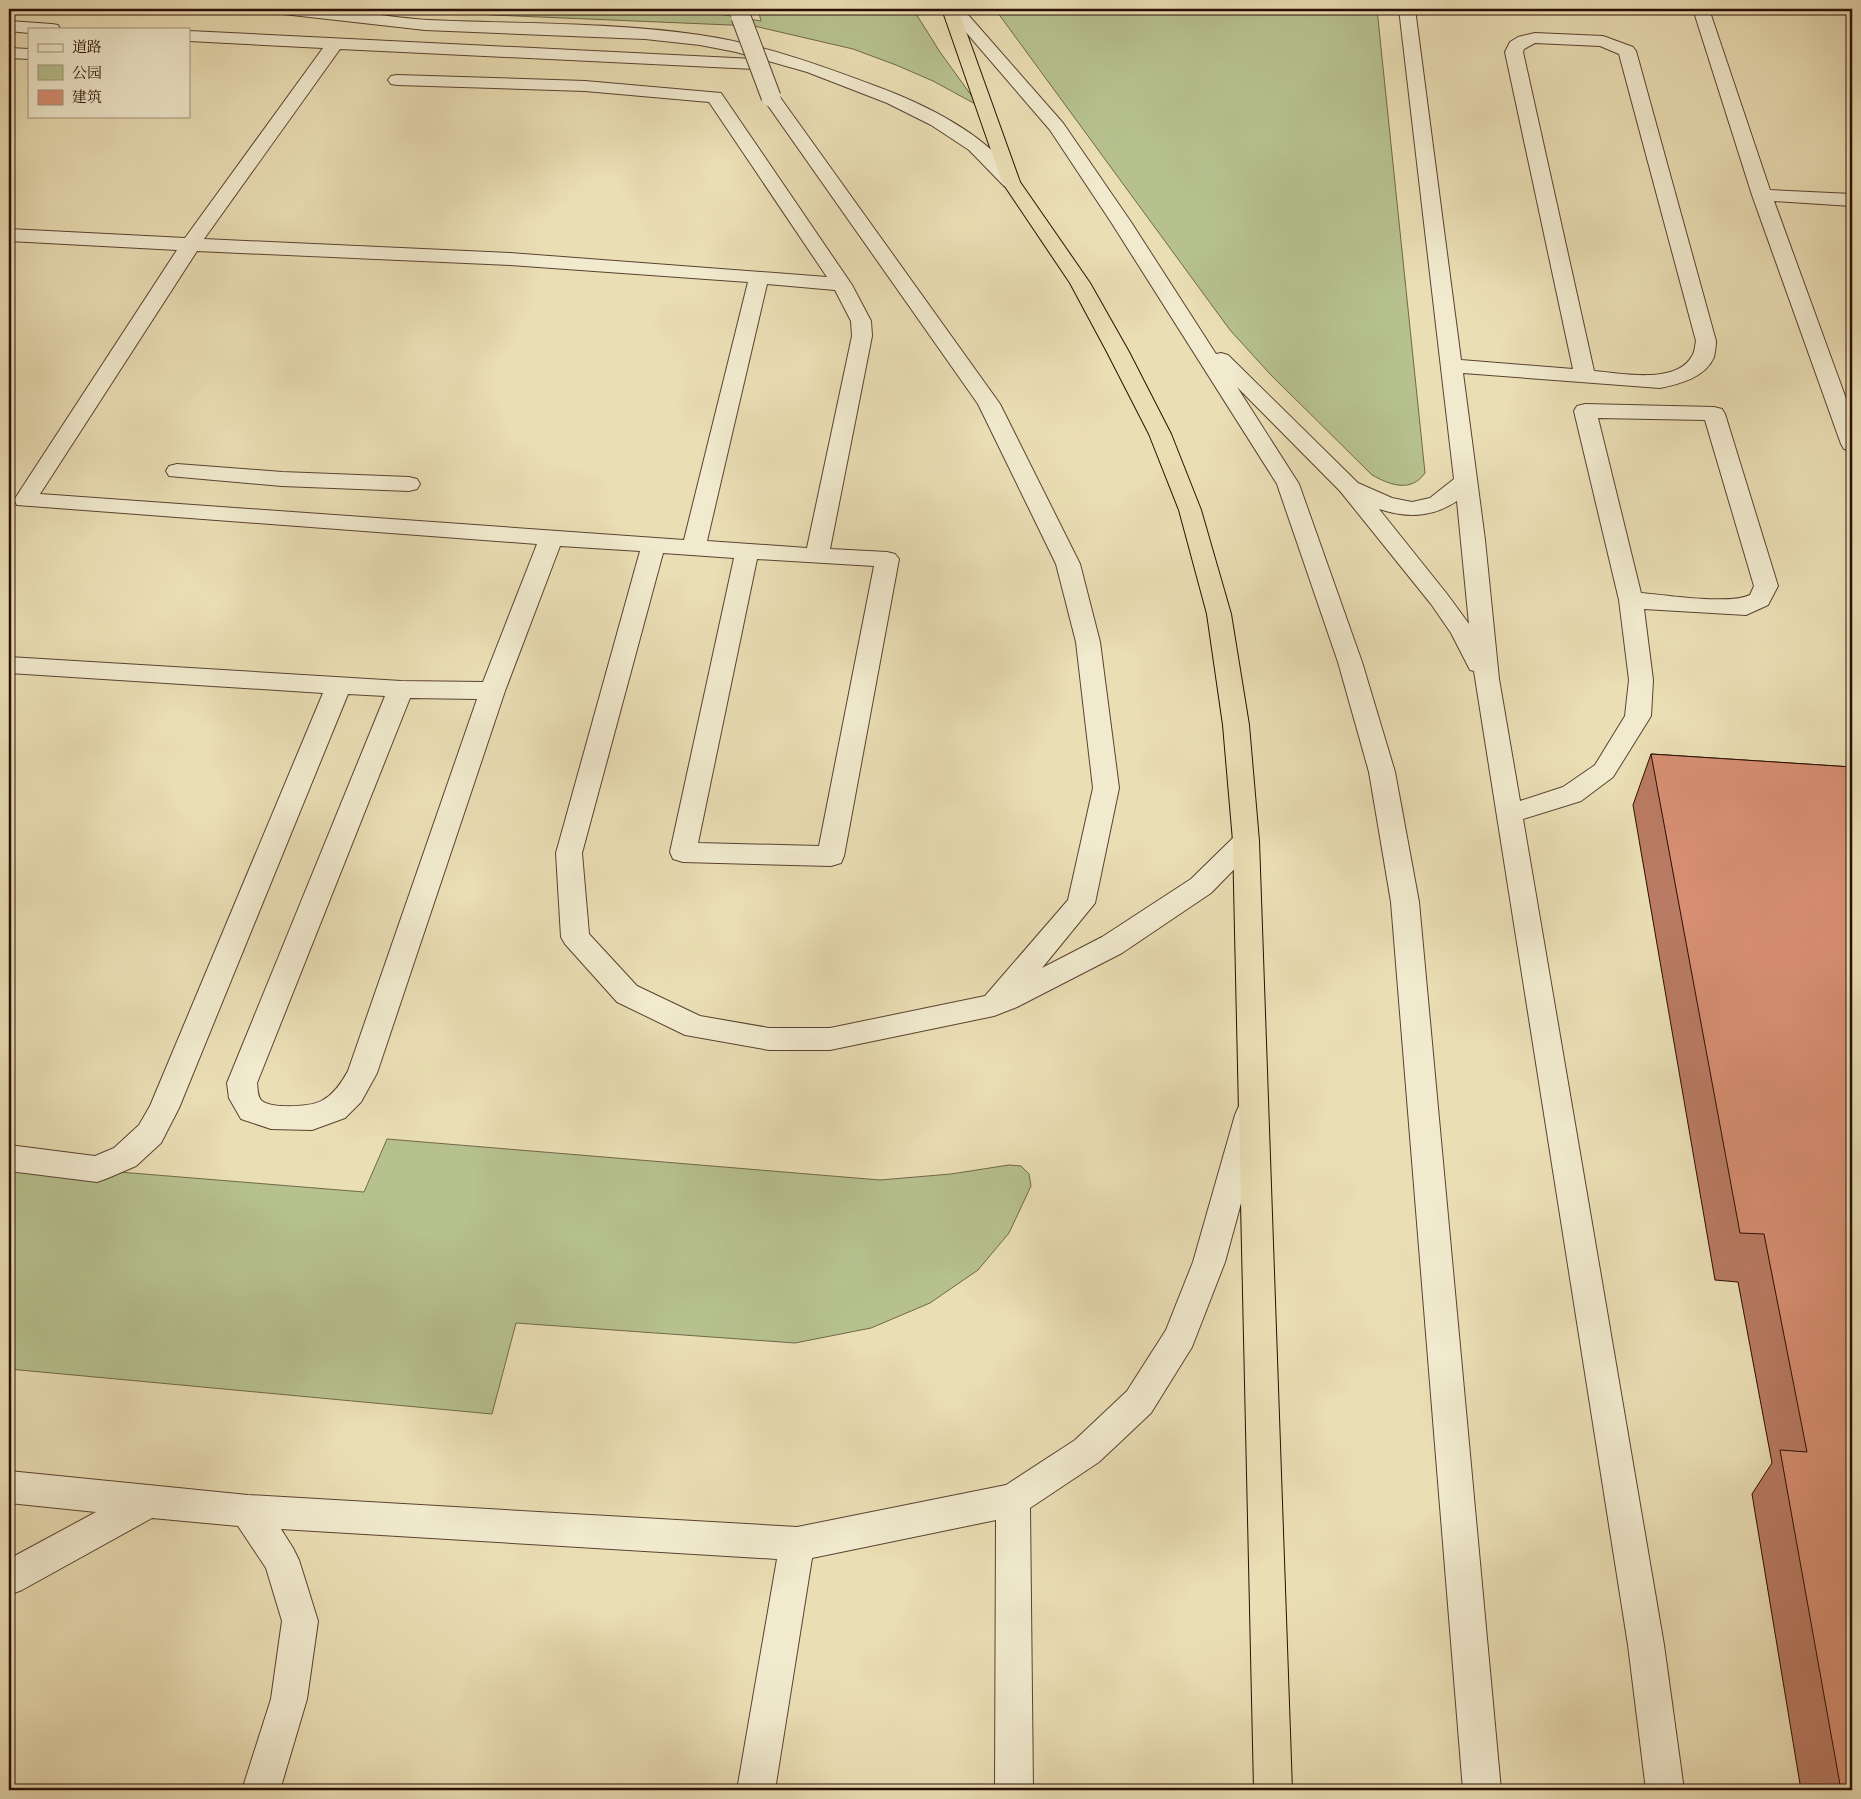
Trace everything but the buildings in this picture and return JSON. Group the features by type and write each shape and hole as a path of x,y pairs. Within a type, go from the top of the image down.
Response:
{"highway":[{"path":"952,9 1011,182 1080,283 1160,434 1190,510 1219,614 1236,726 1246,841 1273,1790"}],"street":[{"path":"283,9 425,25 645,34 700,40 738,47 812,68 893,99 938,122 976,146 1011,182"},
{"path":"952,9 1057,127 1288,484 1350,662 1382,772 1405,902 1482,1790"},
{"path":"1407,9 1473,540 1487,679 1644,1635 1665,1790"},
{"path":"1701,9 1762,195 1851,435"},
{"path":"740,13 771,97 989,404 1068,564 1088,642 1106,788 1081,903 994,1005"},
{"path":"9,26 38,28"},
{"path":"190,36 812,68"},
{"path":"1451,366 1585,377 1660,382 1681,376 1693,368 1703,357 1706,341 1627,51 1603,41 1534,38 1516,46 1514,52 1585,377"},
{"path":"17,500 191,244 335,44"},
{"path":"9,54 28,54"},
{"path":"397,80 585,86 714,97 842,285 861,321 862,336 817,556"},
{"path":"1762,195 1852,200"},
{"path":"9,235 510,258 842,285"},
{"path":"694,548 759,277"},
{"path":"1185,324 1348,486 1462,631 1487,679"},
{"path":"1510,814 1572,794 1604,771 1638,716 1641,680 1631,600 1585,411 1714,414 1766,586 1760,600 1746,607 1631,600"},
{"path":"176,472 409,484"},
{"path":"1348,486 1373,500 1396,508 1417,510 1433,507 1454,494 1465,482"},
{"path":"17,500 747,552 887,559 831,856 683,852 747,552"},
{"path":"401,689 242,1083 244,1098 252,1110 271,1117 312,1118 334,1109 350,1094 362,1073 492,691 551,538"},
{"path":"653,545 570,853 575,937 627,994 696,1027 769,1039 830,1039 994,1005 1112,945 1201,886 1246,841"},
{"path":"9,664 401,689 492,691"},
{"path":"9,1158 97,1170 125,1157 150,1134 164,1108 339,685"},
{"path":"9,1487 248,1511 796,1544 1013,1500 1087,1451 1139,1402 1180,1337 1209,1262 1253,1103"},
{"path":"1013,1500 1014,1790"},
{"path":"9,1578 149,1501"},
{"path":"248,1511 280,1560 300,1621 289,1699 261,1790"},
{"path":"756,1790 796,1544"}],"green space":[{"path":"475,9 712,9 713,13 761,21 758,9 913,9 940,52 979,106 933,81 853,49 754,26 492,15 456,11"},
{"path":"995,9 1377,9 1425,473 1419,479 1407,485 1400,485 1386,482 1372,475 1270,374 1230,330"},
{"path":"387,1139 880,1180 951,1174 1009,1165 1021,1166 1029,1174 1031,1186 1009,1233 978,1270 930,1303 871,1328 795,1343 516,1323 492,1414 9,1369 9,1163 364,1192"}]}
